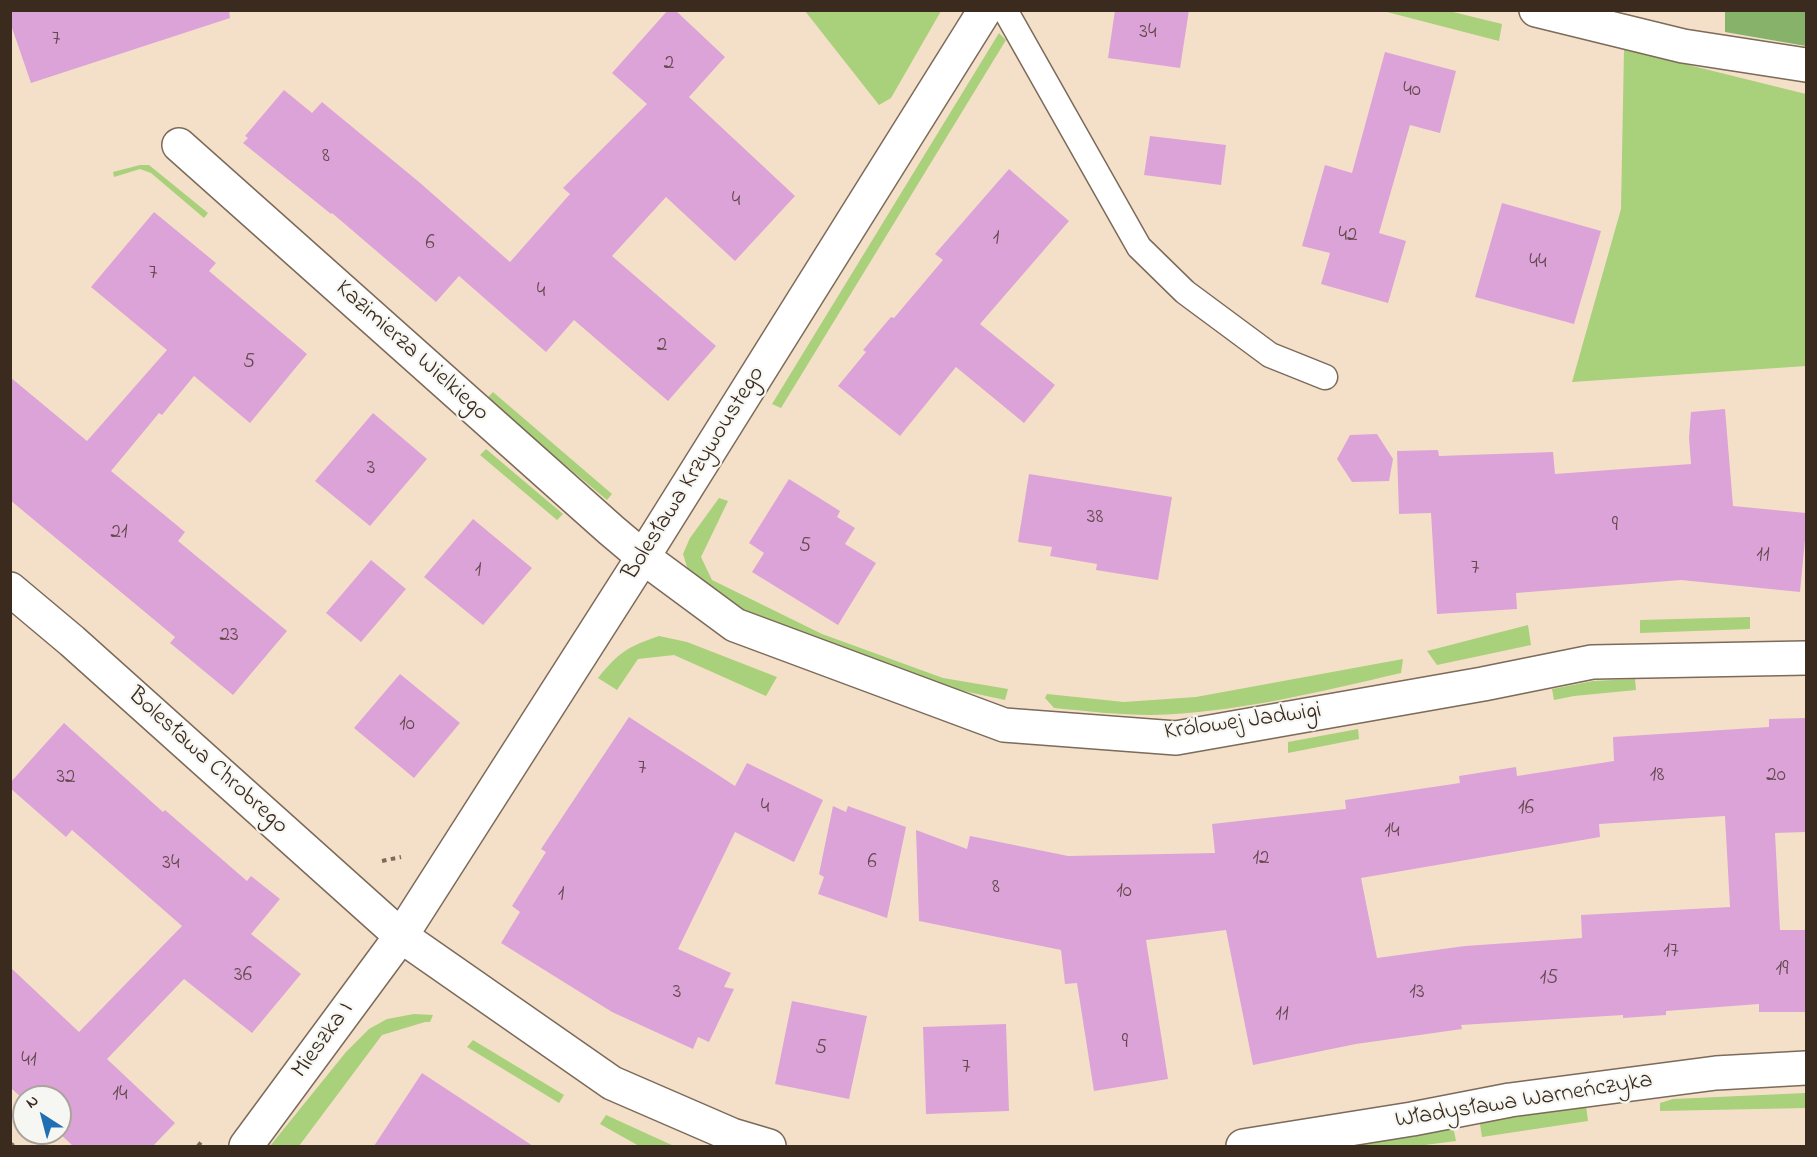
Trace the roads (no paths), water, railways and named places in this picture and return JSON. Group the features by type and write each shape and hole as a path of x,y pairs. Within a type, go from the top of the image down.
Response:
{"street":[{"name":"Bolesława Krzywoustego","path":"401,936 643,558 985,10"},
{"path":"1536,10 1683,46 1806,65"},
{"name":"Kazimierza Wielkiego","path":"179,145 643,558"},
{"name":"Królowej Jadwigi","path":"643,558 735,625 1004,725 1176,738 1483,684 1592,662 1806,658"},
{"name":"Bolesława Chrobrego","path":"10,589 72,640 401,936"},
{"path":"401,936 612,1083 732,1136 769,1146"},
{"name":"Mieszka I","path":"246,1146 401,936"},
{"name":"Władysława Warneńczyka","path":"1243,1146 1412,1119 1510,1100 1716,1073 1806,1068"}],"lane":[{"path":"1005,10 1139,247 1185,292 1270,355 1325,377"}]}
